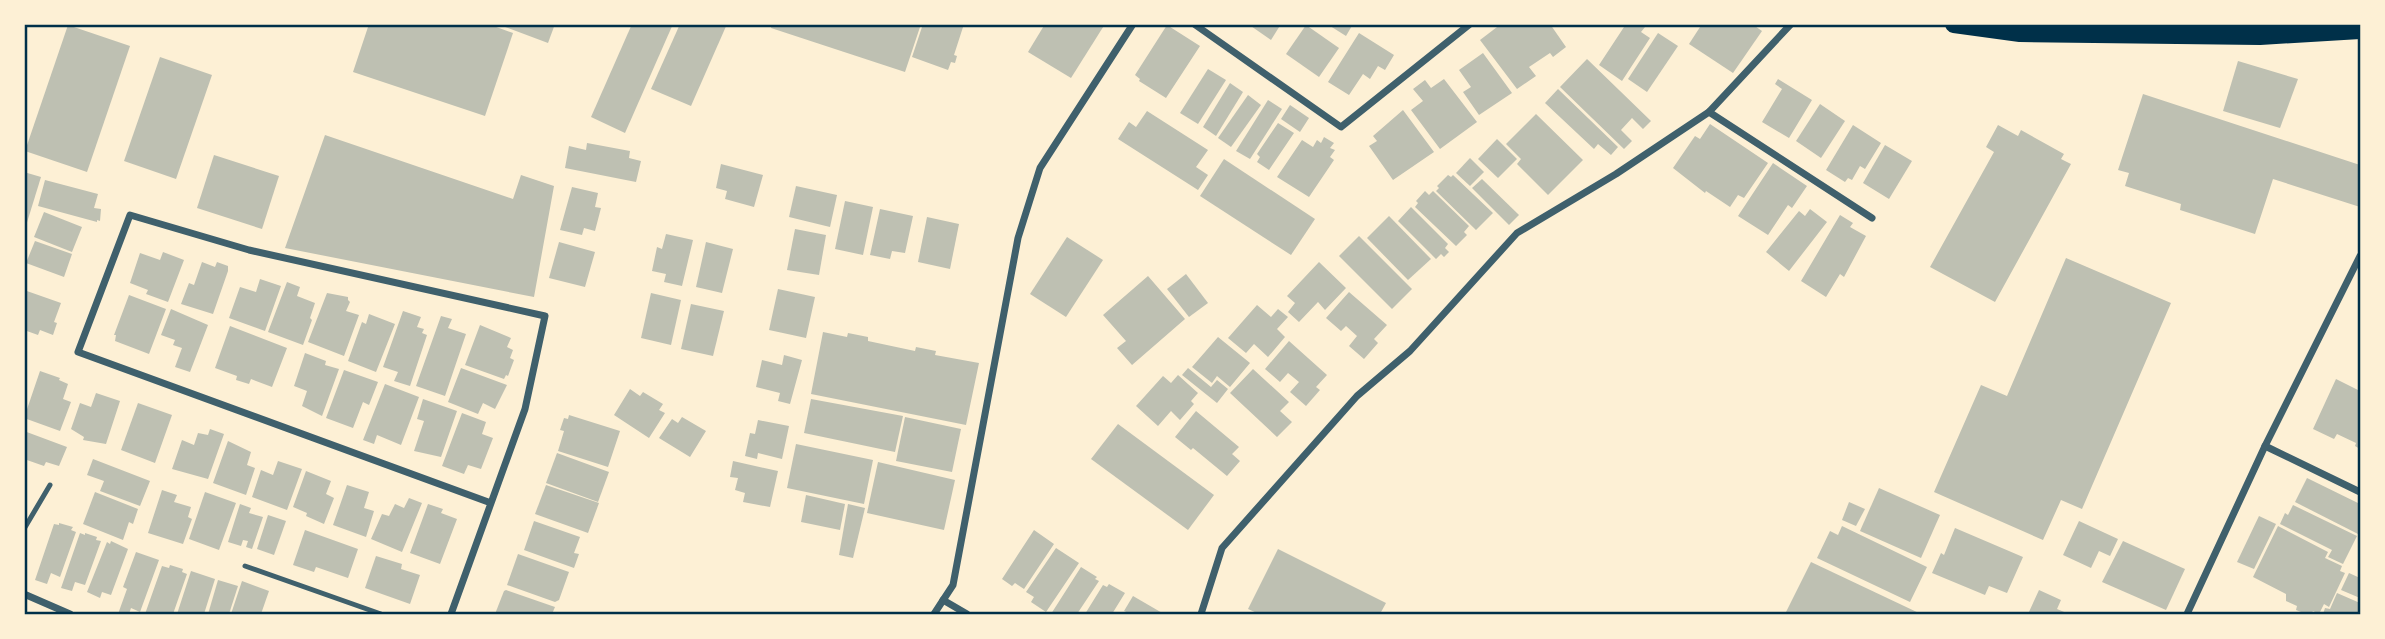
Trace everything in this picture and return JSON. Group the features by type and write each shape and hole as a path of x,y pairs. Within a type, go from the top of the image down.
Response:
{"main road":[{"path":"1954,24 2020,33 2260,36 2361,30"}],"street":[{"path":"934,614 953,586 1018,238 1040,168 1133,24"},
{"path":"1194,24 1341,127 1471,24"},
{"path":"1200,614 1222,548 1357,396 1410,351 1517,233 1616,174 1709,112 1787,32 1791,24"},
{"path":"1709,112 1872,218"},
{"path":"451,614 525,409 545,316 248,250 130,215 78,352 491,503"},
{"path":"2187,614 2264,446 2361,256"},
{"path":"2264,446 2361,492"},
{"path":"24,594 70,614"},
{"path":"943,600 967,614"}],"lane":[{"path":"24,528 50,485"},
{"path":"245,566 381,614"}],"building":[{"path":"369,24 488,24 513,33 485,116 353,72"},
{"path":"497,24 555,24 548,43"},
{"path":"632,24 673,24 625,133 591,117"},
{"path":"680,24 727,24 691,106 651,89"},
{"path":"772,24 921,24 905,72 771,28"},
{"path":"923,24 964,24 954,55 957,56 955,63 951,62 948,70 912,57"},
{"path":"1045,24 1105,24 1071,78 1028,52"},
{"path":"1248,24 1281,24 1271,40"},
{"path":"1327,24 1353,24 1346,36"},
{"path":"1501,24 1550,24 1566,47 1553,57 1550,53 1529,67 1536,76 1517,89 1480,40"},
{"path":"1626,24 1641,24 1645,27 1641,32 1650,38 1622,81 1599,65"},
{"path":"1702,24 1752,24 1762,31 1733,73 1689,44"},
{"path":"68,25 130,46 87,172 25,151"},
{"path":"1167,25 1200,46 1166,98 1139,81 1135,75"},
{"path":"1306,25 1339,48 1319,77 1286,54"},
{"path":"1359,33 1394,55 1385,70 1378,66 1370,79 1363,74 1349,95 1328,82"},
{"path":"1658,33 1678,46 1647,92 1628,79"},
{"path":"1483,53 1512,93 1479,115 1463,92 1471,87 1459,70"},
{"path":"160,57 212,75 176,179 124,161"},
{"path":"1587,59 1651,121 1643,129 1632,118 1621,130 1632,141 1624,149 1560,87"},
{"path":"2238,61 2298,79 2280,128 2223,111"},
{"path":"1208,69 1226,80 1198,124 1180,113"},
{"path":"1444,79 1477,122 1440,149 1411,110 1423,101 1413,89 1425,80 1431,88"},
{"path":"1778,79 1812,100 1789,138 1762,122 1782,89 1775,84"},
{"path":"1230,83 1243,92 1216,136 1203,127"},
{"path":"1558,89 1618,147 1611,155 1598,144 1594,149 1545,103"},
{"path":"2143,94 2360,165 2360,207 2273,179 2255,234 2180,210 2181,204 2125,186 2129,173 2118,170"},
{"path":"1248,95 1261,105 1231,147 1218,138"},
{"path":"1268,100 1282,109 1250,159 1236,151"},
{"path":"1820,104 1845,121 1821,158 1796,141"},
{"path":"1290,105 1309,118 1300,132 1281,119"},
{"path":"1403,110 1434,152 1393,180 1369,146 1377,141 1373,136"},
{"path":"1147,111 1208,150 1196,167 1208,175 1198,190 1118,139 1129,122 1136,127"},
{"path":"1536,114 1583,160 1548,195 1517,164 1521,159 1506,144"},
{"path":"1278,123 1294,133 1269,170 1257,162 1260,157 1257,154"},
{"path":"1710,124 1768,163 1744,198 1738,195 1730,207 1706,191 1705,193 1673,168 1695,136 1700,139"},
{"path":"1853,125 1881,143 1865,169 1860,166 1852,180 1848,178 1845,182 1826,170"},
{"path":"1998,125 2018,136 2021,130 2064,154 2061,159 2071,164 1995,302 1930,267 1994,152 1986,147"},
{"path":"325,135 513,199 521,175 554,186 534,297 285,248"},
{"path":"1324,137 1334,143 1330,148 1335,150 1330,157 1334,160 1309,197 1277,177 1302,140 1313,147 1317,140 1321,143"},
{"path":"1497,139 1517,159 1498,178 1478,159"},
{"path":"587,143 630,151 629,158 641,161 636,182 565,168 569,146 586,150"},
{"path":"1885,145 1912,161 1889,199 1863,183"},
{"path":"214,155 279,176 262,229 197,208"},
{"path":"1470,158 1484,172 1470,186 1456,173"},
{"path":"1224,159 1315,219 1291,255 1200,196"},
{"path":"1773,163 1807,186 1792,208 1788,205 1768,235 1738,216"},
{"path":"721,164 763,175 754,207 725,199 727,191 716,188"},
{"path":"24,172 41,177 25,229 24,229"},
{"path":"1448,175 1453,175 1493,213 1476,230 1436,191 1439,188 1437,186"},
{"path":"1482,179 1519,215 1509,225 1472,188"},
{"path":"45,180 98,194 94,208 101,209 100,221 38,206"},
{"path":"796,186 837,195 830,227 789,217"},
{"path":"572,187 598,193 595,207 601,208 595,231 584,228 582,235 560,230"},
{"path":"1425,191 1429,195 1433,191 1469,226 1464,232 1467,235 1456,246 1415,207 1418,203 1416,201"},
{"path":"845,201 873,207 863,255 835,249"},
{"path":"1411,207 1448,244 1445,248 1449,252 1444,257 1441,254 1436,259 1398,221"},
{"path":"880,209 913,216 905,253 892,251 890,259 870,255"},
{"path":"1810,209 1827,222 1789,271 1766,252 1799,211 1805,216"},
{"path":"44,212 82,227 72,252 34,237"},
{"path":"1840,215 1853,223 1850,227 1866,236 1844,277 1840,274 1826,297 1801,281"},
{"path":"1389,216 1431,259 1408,280 1367,238"},
{"path":"927,217 959,224 950,269 918,262"},
{"path":"795,229 826,235 819,275 787,270"},
{"path":"666,234 693,240 682,286 664,282 666,274 652,271 657,247 662,249"},
{"path":"1359,236 1412,289 1392,309 1339,256"},
{"path":"1067,237 1103,260 1066,317 1030,294"},
{"path":"35,241 72,254 64,277 26,263"},
{"path":"559,242 595,252 585,287 549,278"},
{"path":"706,242 733,249 722,293 696,287"},
{"path":"163,252 184,260 168,302 146,294 148,290 130,283 140,253 160,260"},
{"path":"2066,258 2171,303 2082,509 2061,500 2043,540 1934,492 1981,385 2007,396"},
{"path":"202,262 215,267 217,262 228,266 213,314 181,304 189,283 194,285"},
{"path":"1319,262 1346,288 1325,310 1318,302 1299,322 1288,312 1295,303 1287,296"},
{"path":"1186,274 1208,303 1189,317 1167,289"},
{"path":"1148,276 1185,319 1132,365 1117,348 1126,341 1103,315"},
{"path":"260,279 281,286 265,331 229,318 240,287 256,292"},
{"path":"287,282 300,287 297,296 315,303 303,345 268,332"},
{"path":"778,289 815,297 806,338 769,330"},
{"path":"24,290 61,303 54,322 57,323 53,335 40,330 38,335 24,330"},
{"path":"1349,292 1387,325 1374,339 1378,343 1364,359 1349,346 1357,336 1346,326 1341,331 1326,318"},
{"path":"327,293 348,297 350,302 346,311 359,315 344,356 308,342"},
{"path":"651,293 681,300 671,345 641,338"},
{"path":"129,295 166,309 149,354 115,341 114,335"},
{"path":"691,304 724,311 713,356 681,349"},
{"path":"1257,305 1271,317 1278,309 1288,317 1277,329 1285,337 1268,357 1254,344 1246,353 1228,338"},
{"path":"171,309 208,325 190,372 175,367 182,348 173,345 175,340 161,335"},
{"path":"403,311 421,317 417,327 424,329 422,333 427,335 410,386 394,381 398,372 383,367"},
{"path":"369,314 395,324 376,372 348,361 362,322 366,324"},
{"path":"441,316 452,319 448,328 466,334 445,396 416,386"},
{"path":"480,325 511,338 507,347 513,350 510,358 514,360 508,376 504,379 465,365"},
{"path":"230,326 287,348 272,387 251,379 249,384 236,380 237,376 215,368"},
{"path":"823,332 847,337 848,333 868,337 868,341 915,351 916,347 936,351 935,355 979,363 966,425 811,394"},
{"path":"1218,337 1250,363 1230,387 1217,376 1212,383 1192,367"},
{"path":"1289,341 1327,375 1316,387 1320,390 1306,406 1290,392 1299,382 1288,373 1280,382 1265,369"},
{"path":"305,353 326,361 325,365 339,369 322,416 302,406 307,391 294,386"},
{"path":"784,355 802,360 790,404 778,401 780,393 756,387 762,360 782,365"},
{"path":"461,368 507,385 495,409 483,403 478,414 448,402"},
{"path":"1188,368 1211,387 1217,380 1228,389 1217,403 1182,375"},
{"path":"1253,369 1289,402 1280,411 1292,422 1277,437 1230,393"},
{"path":"344,370 378,382 369,405 363,402 353,428 326,418"},
{"path":"40,371 68,384 63,399 71,402 60,431 24,418"},
{"path":"1178,375 1198,393 1191,401 1194,404 1180,420 1171,411 1158,426 1136,406 1163,376 1171,383"},
{"path":"2336,379 2360,391 2360,449 2355,446 2356,443 2337,434 2334,439 2313,429"},
{"path":"385,384 419,397 401,445 377,435 374,444 363,440"},
{"path":"630,389 640,396 643,392 663,404 659,410 665,413 649,438 614,415"},
{"path":"96,393 120,401 106,444 83,440 84,437 71,429 80,403 91,407"},
{"path":"423,399 457,411 441,457 414,451 424,421 417,419"},
{"path":"811,399 903,416 895,452 804,433"},
{"path":"138,403 172,415 155,463 121,450"},
{"path":"1196,411 1239,447 1232,454 1240,461 1227,476 1175,437"},
{"path":"462,413 486,422 482,434 493,438 481,469 468,465 464,474 442,466"},
{"path":"569,415 620,431 608,467 558,451 564,431 560,430 564,418 568,419"},
{"path":"682,417 706,431 690,457 659,438 672,419 678,423"},
{"path":"905,417 961,429 952,472 896,461"},
{"path":"758,420 789,426 782,459 758,453 757,459 745,456 750,433 755,434"},
{"path":"1118,424 1214,495 1188,530 1091,459"},
{"path":"210,429 224,434 208,479 172,469 182,440 194,445 198,433 208,435"},
{"path":"24,431 67,447 59,466 46,462 44,466 24,459"},
{"path":"228,441 251,452 247,465 255,468 246,495 213,483"},
{"path":"796,444 873,460 864,504 787,488"},
{"path":"557,453 609,472 598,502 546,483"},
{"path":"93,459 150,481 140,506 100,491 104,481 87,475"},
{"path":"278,461 302,469 287,510 252,497 261,470 273,475"},
{"path":"733,461 778,471 770,507 743,502 745,493 735,490 738,478 730,477"},
{"path":"878,462 955,480 944,530 867,513"},
{"path":"306,471 331,481 326,494 334,498 324,524 293,507"},
{"path":"2307,478 2360,504 2360,535 2295,502"},
{"path":"347,485 369,492 364,508 374,511 366,537 333,525"},
{"path":"546,485 599,503 588,533 535,514"},
{"path":"1879,488 1940,515 1921,558 1860,531"},
{"path":"162,490 177,495 174,502 191,507 188,517 192,519 183,544 148,533"},
{"path":"95,492 138,509 133,524 129,522 123,540 83,524"},
{"path":"205,492 236,503 219,550 189,539"},
{"path":"806,495 845,504 840,530 801,522"},
{"path":"409,498 422,503 402,552 371,539 382,514 389,516 395,504 404,508"},
{"path":"1849,502 1865,509 1856,526 1842,520"},
{"path":"240,504 251,508 249,513 263,517 252,549 246,547 248,541 243,540 241,546 228,542"},
{"path":"428,504 443,509 441,513 457,519 440,564 410,553"},
{"path":"848,504 865,508 853,558 839,555"},
{"path":"2293,505 2357,536 2343,564 2328,557 2332,550 2280,524"},
{"path":"268,515 286,521 274,555 257,549"},
{"path":"2259,516 2276,524 2254,569 2237,562"},
{"path":"534,521 580,537 574,553 579,554 574,568 524,550"},
{"path":"2079,521 2118,539 2110,556 2099,551 2091,568 2063,555"},
{"path":"54,524 73,527 71,530 76,532 60,577 51,573 47,584 35,580"},
{"path":"1842,526 1927,567 1910,602 1817,558 1830,531 1838,535"},
{"path":"2278,526 2328,552 2325,558 2342,566 2340,571 2345,573 2329,607 2324,604 2319,614 2313,611 2306,614 2296,610 2297,606 2286,601 2286,594 2253,577"},
{"path":"1955,528 2023,557 2007,593 1989,586 1985,595 1932,573 1941,553 1944,555"},
{"path":"305,530 358,549 348,578 316,567 314,572 293,565"},
{"path":"1034,530 1054,544 1024,589 1015,583 1012,586 1002,579"},
{"path":"80,533 97,537 96,540 101,541 85,585 75,582 72,591 61,588"},
{"path":"111,541 128,549 111,595 102,592 100,598 87,592 107,542 110,544"},
{"path":"2123,541 2185,569 2166,610 2102,582"},
{"path":"1056,548 1079,563 1046,612 1031,602 1034,597 1026,592"},
{"path":"1278,549 1386,603 1380,614 1259,614 1248,609"},
{"path":"136,552 159,560 140,612 131,608 129,614 118,614 127,589 123,587"},
{"path":"518,554 569,572 559,600 555,602 507,585"},
{"path":"376,556 402,564 401,569 420,575 410,604 365,588"},
{"path":"1811,562 1921,614 1785,614"},
{"path":"170,565 183,569 182,572 187,574 173,614 145,614 162,566 169,568"},
{"path":"1081,567 1099,581 1077,614 1051,614"},
{"path":"191,571 215,579 204,614 177,614"},
{"path":"2349,573 2360,578 2360,598 2341,590"},
{"path":"218,580 238,586 229,614 208,614"},
{"path":"242,581 269,591 261,614 231,614"},
{"path":"1109,584 1125,593 1112,614 1085,614 1103,585 1107,587"},
{"path":"506,590 555,607 552,614 495,614"},
{"path":"2039,590 2061,600 2057,609 2069,614 2028,614"},
{"path":"2337,593 2360,603 2360,614 2323,614 2325,608 2330,609"},
{"path":"1133,596 1164,614 1131,614 1124,611"}]}
